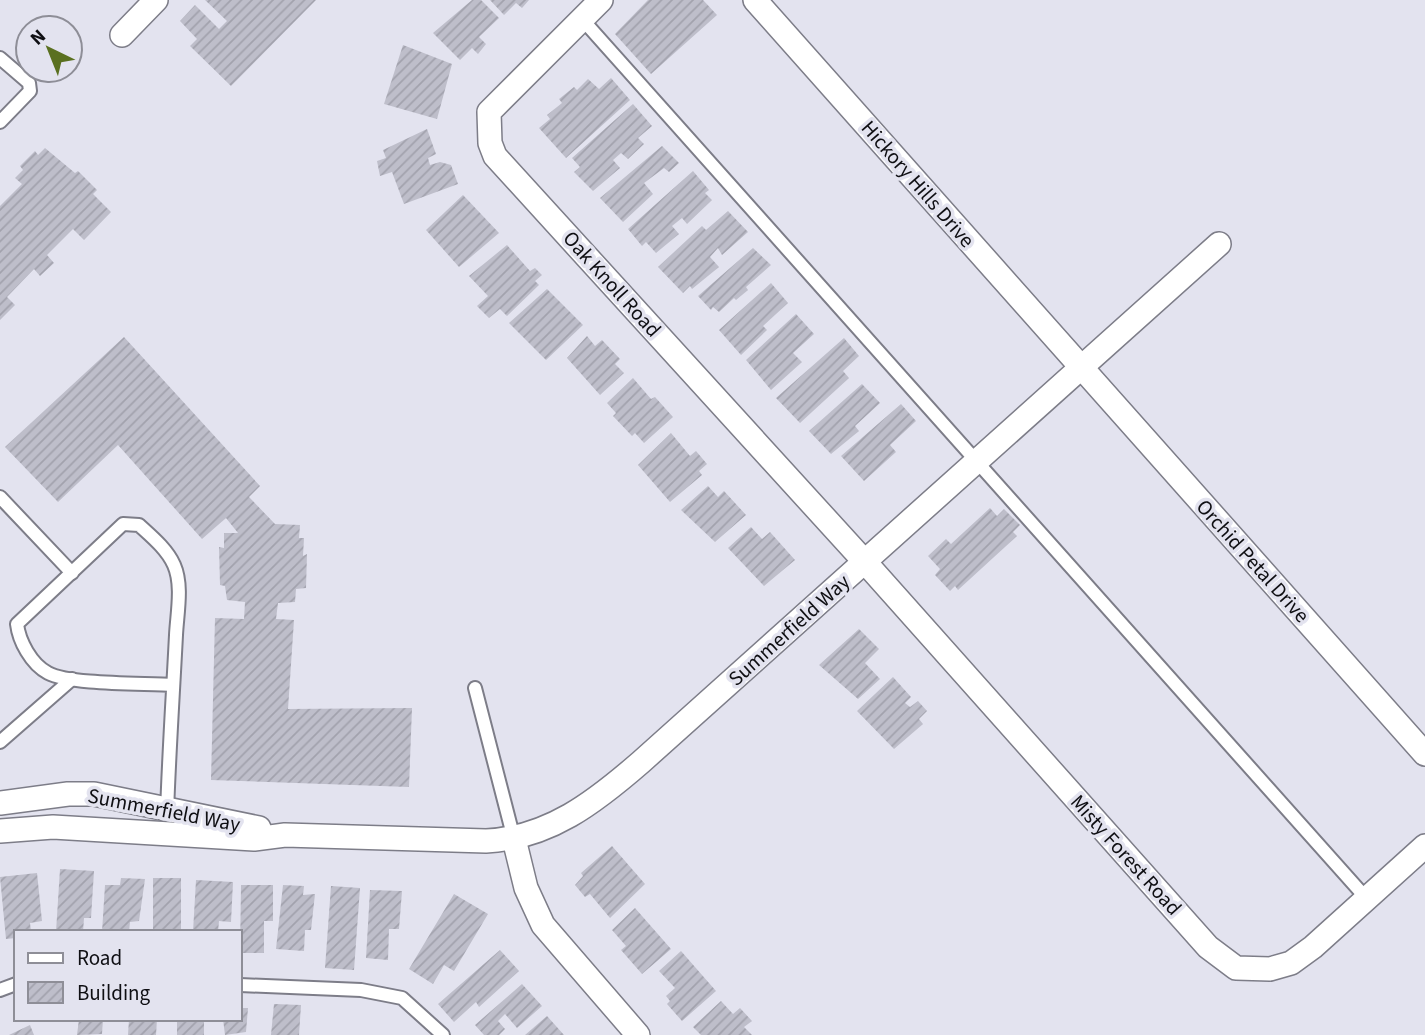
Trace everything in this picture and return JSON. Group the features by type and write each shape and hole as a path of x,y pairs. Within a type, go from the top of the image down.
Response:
{"street":[{"path":"122,35 156,0"},
{"name":"Oak Knoll Road","path":"601,0 489,112 490,143 495,156 865,562"},
{"name":"Hickory Hills Drive","path":"755,0 1081,369"},
{"name":"Summerfield Way","path":"0,831 53,827 254,839 285,835 442,842 514,839 574,815 603,795 1219,244"},
{"name":"Orchid Petal Drive","path":"1081,369 1425,754"},
{"name":"Misty Forest Road","path":"865,562 1189,926 1236,968 1270,969 1291,963 1425,846"},
{"name":"Summerfield Way","path":"0,803 68,793 93,794 285,835"},
{"path":"514,839 526,888 543,925 638,1035"}],"lane":[{"path":"582,19 1367,899"},
{"path":"0,58 29,83 30,91 0,122"},
{"path":"0,497 72,573"},
{"path":"167,833 178,583 174,565 163,549 139,524 123,524 17,624 19,641 47,673 72,678 173,685"},
{"path":"0,742 72,678"},
{"path":"475,688 514,839"},
{"path":"242,985 361,990 402,998 443,1035"}],"building":[{"path":"205,0 316,0 231,86 190,46 197,39 180,21 195,5 219,29 227,21"},
{"path":"472,0 481,0 499,18 479,37 486,44 478,54 472,48 460,60 433,33"},
{"path":"490,0 529,0 522,8 516,3 504,15"},
{"path":"648,0 703,0 717,15 651,74 615,34"},
{"path":"403,45 452,64 437,119 384,104"},
{"path":"611,78 630,100 566,158 539,128 550,119 547,115 562,103 559,99 574,87 577,90 588,79 599,89"},
{"path":"633,104 652,126 638,138 644,144 628,159 621,153 613,160 620,168 593,191 574,172 580,167 572,158"},
{"path":"427,129 436,154 428,158 430,165 440,162 451,165 458,184 404,204 392,172 380,176 377,161 386,158 383,150"},
{"path":"662,146 679,163 669,172 664,168 644,183 653,194 623,222 600,198"},
{"path":"45,148 75,173 78,171 97,190 93,194 111,212 84,240 73,229 47,255 54,263 40,276 34,269 7,297 15,305 0,320 0,206 22,184 15,178 23,170 20,166 35,151 38,155"},
{"path":"693,171 709,190 705,193 712,200 687,224 682,218 672,226 679,234 656,253 646,242 642,246 628,229"},
{"path":"463,195 499,233 459,267 426,230"},
{"path":"728,211 748,232 722,255 718,248 710,257 719,267 683,293 658,267 702,226 706,230"},
{"path":"507,245 530,271 535,268 542,275 535,281 539,285 507,316 500,309 489,318 477,306 488,296 469,276"},
{"path":"753,248 771,265 746,287 748,290 736,300 734,298 719,312 713,307 711,310 698,296"},
{"path":"771,283 788,303 763,326 767,330 741,355 719,330"},
{"path":"547,289 583,325 546,360 509,323"},
{"path":"796,314 814,334 793,353 802,362 771,390 746,360"},
{"path":"587,336 595,346 602,340 620,359 615,364 624,373 600,395 567,358"},
{"path":"124,337 260,486 249,497 275,524 300,525 299,538 304,538 303,556 307,554 306,588 296,589 295,602 278,603 276,619 294,620 288,709 412,708 409,787 211,780 215,618 244,619 245,602 227,600 225,586 220,585 219,547 224,548 224,533 238,533 226,518 202,539 118,445 58,502 5,447"},
{"path":"844,338 859,356 843,371 849,378 800,423 776,398"},
{"path":"633,378 651,399 655,397 673,417 644,443 635,433 632,436 613,416 616,413 607,403"},
{"path":"862,384 880,403 855,426 859,431 831,454 809,431"},
{"path":"901,404 916,421 890,445 896,452 864,481 841,456"},
{"path":"671,433 690,456 696,451 707,464 699,471 702,475 670,502 638,465"},
{"path":"708,486 718,497 724,491 746,515 715,542 681,510"},
{"path":"990,508 997,516 1004,509 1020,525 1013,532 1017,536 958,590 955,586 950,591 935,575 940,569 928,556 946,539 951,544"},
{"path":"751,527 762,539 770,532 795,560 764,586 728,548"},
{"path":"859,629 879,649 865,663 880,679 858,699 819,665"},
{"path":"893,677 911,697 905,703 910,707 918,701 927,711 919,719 923,724 894,749 857,711"},
{"path":"612,846 645,884 610,918 590,894 585,897 575,885 583,876 581,873"},
{"path":"60,869 94,871 91,918 84,918 83,930 56,930"},
{"path":"37,873 42,921 30,923 31,930 14,930 14,938 6,939 0,877"},
{"path":"121,878 145,879 139,921 130,922 129,930 102,930 105,885 120,885"},
{"path":"153,878 181,878 181,930 153,930"},
{"path":"196,880 233,882 231,922 219,921 218,930 193,930"},
{"path":"241,885 273,885 273,921 264,921 264,953 242,953"},
{"path":"283,885 304,886 303,895 315,894 311,930 305,930 304,951 276,949"},
{"path":"331,886 360,888 354,970 325,968"},
{"path":"370,890 402,891 399,929 389,929 388,960 366,958"},
{"path":"454,894 488,914 454,971 444,965 433,984 409,969"},
{"path":"635,908 671,949 642,974 621,950 626,946 612,930"},
{"path":"500,950 519,971 479,1007 476,1002 454,1022 438,1004"},
{"path":"681,951 716,991 682,1021 667,1004 670,1001 666,996 675,988 659,971"},
{"path":"522,984 542,1006 517,1028 505,1014 498,1021 505,1029 499,1035 484,1035 475,1025"},
{"path":"721,1001 733,1014 740,1008 752,1021 744,1027 752,1035 701,1035 693,1027"},
{"path":"274,1004 301,1005 299,1035 271,1035"},
{"path":"242,1008 248,1008 246,1032 225,1035 223,1021 242,1021"},
{"path":"547,1016 564,1035 525,1035"},
{"path":"79,1021 103,1021 102,1034 77,1035"},
{"path":"129,1021 157,1021 156,1035 128,1035"},
{"path":"177,1021 204,1021 204,1035 177,1035"},
{"path":"30,1025 34,1035 9,1035"}]}
